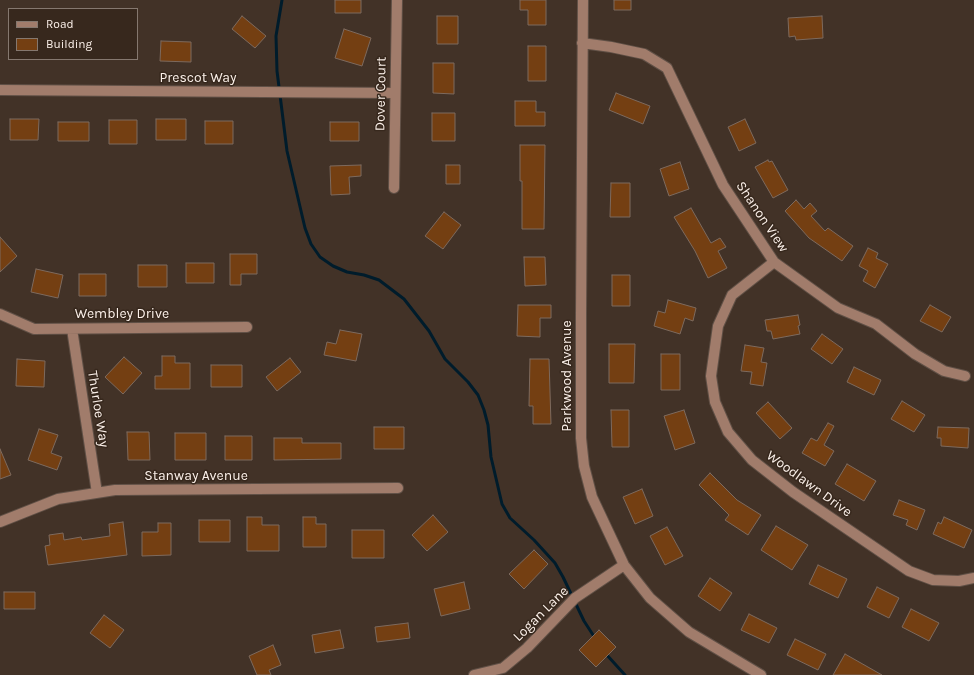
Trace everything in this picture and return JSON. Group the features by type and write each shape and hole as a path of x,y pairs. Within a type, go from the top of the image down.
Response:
{"street":[{"name":"Dover Court","path":"394,188 397,0"},
{"name":"Parkwood Avenue","path":"583,0 581,438 584,466 592,497 624,564 650,598 689,632 761,675"},
{"name":"Shanon View","path":"582,43 644,54 667,68 723,185 774,262 838,308 876,324 915,354 944,371 965,376"},
{"name":"Prescot Way","path":"0,90 395,93"},
{"name":"Woodlawn Drive","path":"774,262 732,295 718,326 711,376 715,402 728,432 752,460 792,492 909,571 933,580 959,582 974,578"},
{"name":"Wembley Drive","path":"0,314 34,329 247,327"},
{"name":"Thurloe Way","path":"72,329 97,493"},
{"name":"Stanway Avenue","path":"0,522 58,499 115,490 398,488"},
{"name":"Logan Lane","path":"474,675 503,668 527,648 575,598 624,564"}],"building":[{"path":"335,0 361,0 361,13 335,13"},
{"path":"520,0 546,0 546,25 528,25 528,10 520,10"},
{"path":"614,0 631,0 631,10 614,10"},
{"path":"242,16 266,36 255,48 232,29"},
{"path":"437,16 458,16 458,44 437,44"},
{"path":"822,16 823,38 796,40 795,36 789,37 788,18"},
{"path":"344,29 371,38 362,66 335,58"},
{"path":"161,41 191,42 191,62 160,61"},
{"path":"528,46 546,46 546,81 528,81"},
{"path":"433,63 454,63 454,94 433,93"},
{"path":"616,93 650,106 643,124 609,110"},
{"path":"515,101 536,101 536,112 545,112 545,126 515,126"},
{"path":"432,113 455,113 455,141 432,141"},
{"path":"10,119 39,119 38,140 10,140"},
{"path":"156,119 186,119 186,140 156,140"},
{"path":"745,119 756,143 739,151 728,127"},
{"path":"109,120 137,120 137,144 109,144"},
{"path":"205,121 233,121 233,144 205,144"},
{"path":"58,122 89,122 89,141 58,141"},
{"path":"330,122 359,122 359,141 330,141"},
{"path":"520,145 545,145 544,229 522,229"},
{"path":"768,160 769,162 772,161 788,190 773,198 755,167"},
{"path":"680,162 689,189 669,196 660,169"},
{"path":"361,165 361,176 349,177 350,194 331,195 330,166"},
{"path":"446,165 460,165 460,184 446,184"},
{"path":"611,183 630,183 630,217 610,217"},
{"path":"796,200 804,209 810,203 817,211 811,216 825,231 828,228 853,246 842,261 809,238 785,211"},
{"path":"691,208 711,243 720,238 726,247 718,251 727,268 708,278 695,251 674,217"},
{"path":"444,212 461,225 443,249 425,236"},
{"path":"0,237 17,256 0,272"},
{"path":"868,248 878,253 876,258 888,264 875,288 863,281 868,271 859,266"},
{"path":"230,254 257,254 257,274 241,274 241,285 230,285"},
{"path":"524,257 545,257 546,285 525,286"},
{"path":"186,263 214,263 214,283 186,283"},
{"path":"138,265 167,265 167,287 138,287"},
{"path":"36,269 63,275 58,298 31,292"},
{"path":"79,274 106,274 106,296 79,296"},
{"path":"612,275 630,275 630,306 612,306"},
{"path":"668,300 696,308 693,321 685,318 680,334 654,326 658,311 665,313"},
{"path":"518,305 551,305 551,318 540,318 540,337 517,336"},
{"path":"930,305 951,317 942,332 920,321"},
{"path":"798,315 800,334 773,339 771,331 767,331 765,320"},
{"path":"340,330 362,334 356,361 324,355 327,342 336,344"},
{"path":"822,334 843,349 832,364 811,349"},
{"path":"609,344 635,344 634,383 609,383"},
{"path":"745,345 764,348 761,362 767,363 763,386 750,384 752,372 741,371"},
{"path":"661,354 680,354 680,390 661,390"},
{"path":"162,356 175,356 175,363 190,363 190,389 155,389 155,376 162,376"},
{"path":"124,357 142,373 123,394 105,377"},
{"path":"290,358 301,372 277,391 266,377"},
{"path":"17,359 45,361 44,387 16,386"},
{"path":"530,359 549,359 551,424 533,424 533,406 529,406"},
{"path":"211,365 242,365 242,387 211,387"},
{"path":"854,367 881,380 874,395 847,382"},
{"path":"902,401 925,415 914,432 891,419"},
{"path":"768,402 792,428 780,439 756,413"},
{"path":"611,410 629,410 629,447 612,447"},
{"path":"684,410 695,443 675,450 664,416"},
{"path":"828,423 834,426 824,445 834,451 825,466 802,453 811,438 817,441"},
{"path":"374,427 404,427 404,449 374,449"},
{"path":"938,427 969,428 968,448 941,446 941,438 937,438"},
{"path":"39,429 58,435 51,453 62,457 57,470 28,460"},
{"path":"127,432 149,432 150,460 128,460"},
{"path":"175,433 206,433 206,460 175,460"},
{"path":"225,436 252,436 252,460 225,460"},
{"path":"274,438 302,438 302,443 341,443 341,459 274,460"},
{"path":"0,449 11,475 0,479"},
{"path":"847,464 876,481 864,501 835,484"},
{"path":"710,473 737,500 761,515 748,535 725,520 729,515 699,485"},
{"path":"642,489 653,516 635,524 623,497"},
{"path":"899,500 925,510 917,530 906,525 908,520 893,515"},
{"path":"433,515 448,532 427,551 412,535"},
{"path":"247,517 262,517 262,525 279,525 279,551 247,551"},
{"path":"303,517 316,517 316,524 326,524 326,547 303,547"},
{"path":"944,517 972,530 964,548 933,534 938,522 941,524"},
{"path":"199,520 230,520 230,542 199,542"},
{"path":"123,522 127,555 48,565 45,546 50,545 49,535 63,533 64,540 81,537 82,540 110,536 109,524"},
{"path":"158,523 171,523 171,555 142,556 142,532 158,532"},
{"path":"776,526 808,545 792,570 761,550"},
{"path":"667,527 683,556 665,565 650,536"},
{"path":"352,530 384,530 384,558 352,558"},
{"path":"534,550 548,564 524,589 509,574"},
{"path":"818,565 847,579 838,598 809,584"},
{"path":"710,578 732,593 720,611 698,596"},
{"path":"464,582 470,609 441,616 434,589"},
{"path":"877,587 899,598 889,618 867,607"},
{"path":"4,592 35,592 35,609 4,609"},
{"path":"911,609 939,623 929,641 902,627"},
{"path":"749,614 777,628 769,643 741,630"},
{"path":"104,615 124,630 110,648 90,633"},
{"path":"408,623 410,638 377,642 375,627"},
{"path":"340,630 344,648 315,653 312,635"},
{"path":"599,630 616,647 596,667 579,650"},
{"path":"795,639 826,654 818,670 787,655"},
{"path":"273,645 281,665 269,670 271,675 257,675 249,656"},
{"path":"845,654 882,675 833,675"}],"waterway":[{"path":"282,0 276,36 277,71 287,151 305,228 311,244 320,257 333,266 347,272 364,275 379,280 404,299 429,331 445,359 468,382 478,395 488,425 491,457 502,504 510,518 534,540 555,563 584,621 595,638"},
{"path":"606,654 625,675"}]}
